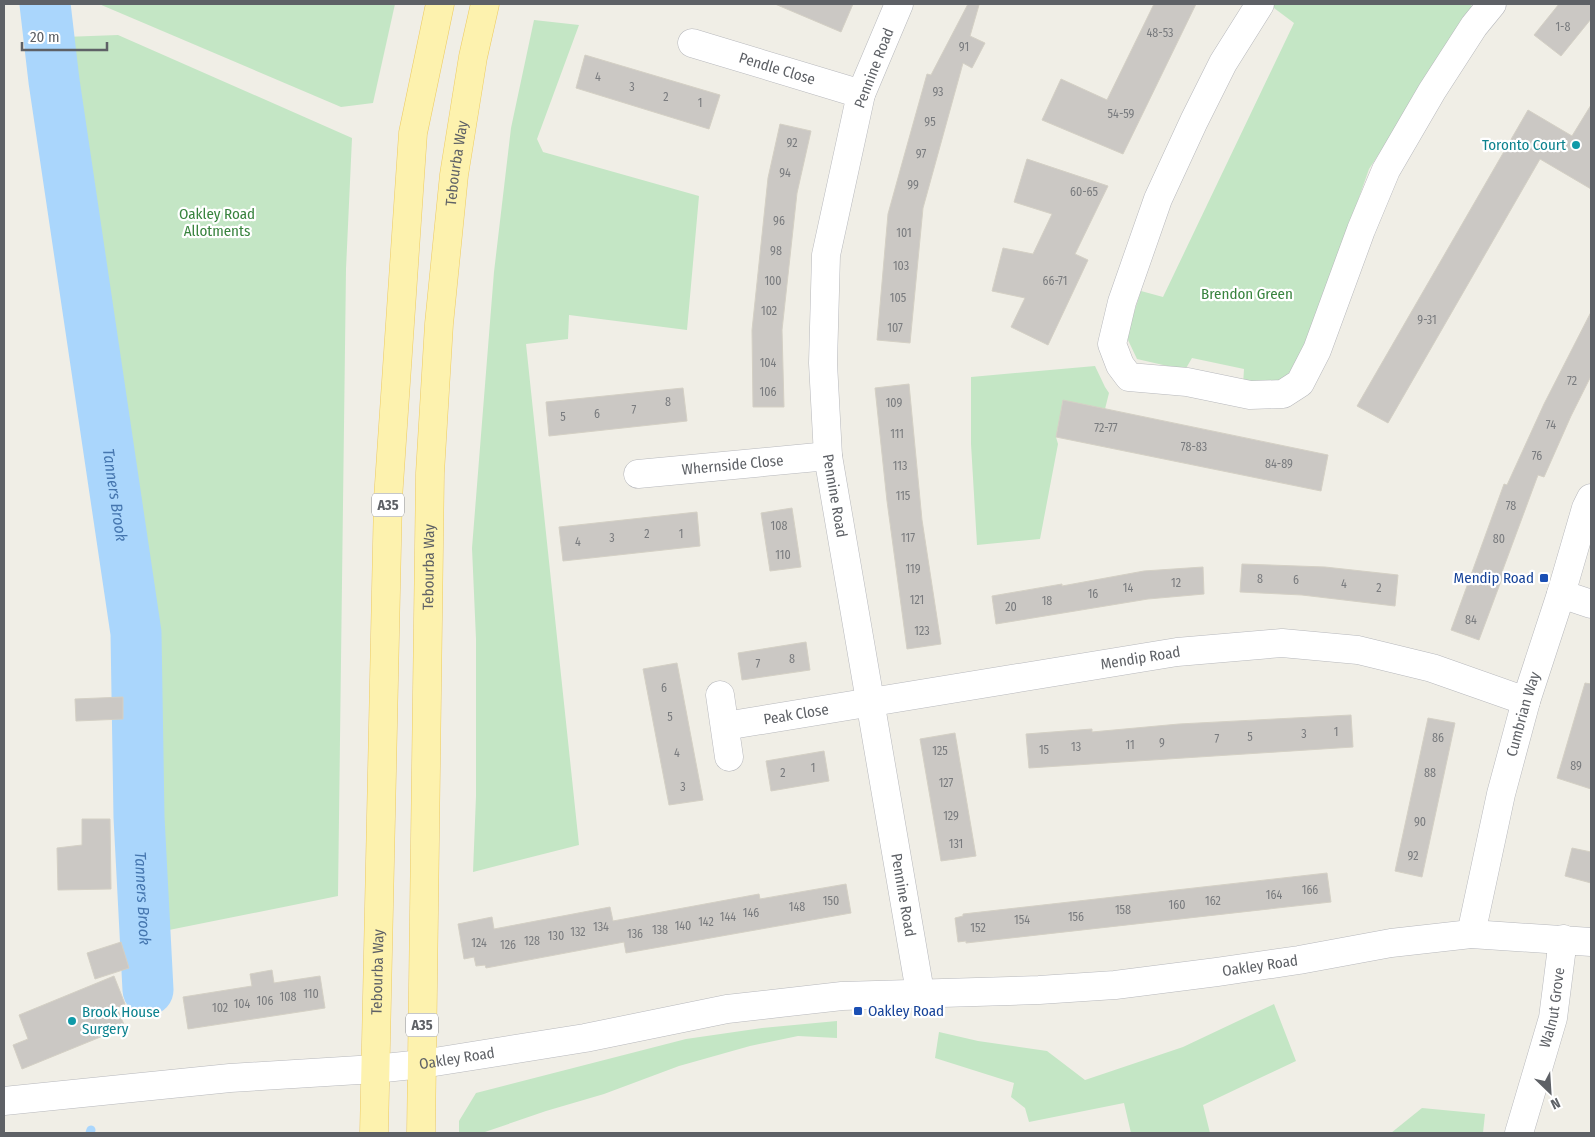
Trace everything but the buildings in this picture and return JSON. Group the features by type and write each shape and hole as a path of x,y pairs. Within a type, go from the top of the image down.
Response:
{"main road":[{"name":"Tebourba Way","path":"374,1133 388,499 413,133 440,4"},
{"name":"Tebourba Way","path":"421,1133 430,473 439,324 454,175 473,57 485,4"}],"street":[{"name":"Pennine Road","path":"899,4 861,94 826,255 823,363 828,456 920,992"},
{"path":"1260,4 1223,63 1158,199 1126,292 1112,344 1120,365 1129,377 1187,382 1250,396 1283,394 1300,383 1317,350 1361,230 1386,170 1432,91 1474,26 1492,4"},
{"name":"Pendle Close","path":"692,43 861,94"},
{"name":"Whernside Close","path":"638,474 828,456"},
{"name":"Cumbrian Way","path":"1470,934 1501,794 1526,701 1561,594 1586,508 1591,498"},
{"path":"1561,594 1591,604"},
{"name":"Mendip Road","path":"869,702 1178,652 1282,643 1358,650 1432,668 1526,701"},
{"path":"720,695 729,757"},
{"name":"Peak Close","path":"725,726 869,702"},
{"name":"Oakley Road","path":"4,1101 230,1078 375,1069 422,1064 558,1043 727,1009 842,996 920,992 1039,990 1115,985 1299,960 1391,943 1470,934 1591,942"},
{"name":"Walnut Grove","path":"1519,1133 1553,1018 1563,939"}],"green space":[{"path":"99,4 395,4 373,103 341,107"},
{"name":"Brendon Green","path":"1271,4 1469,4 1475,8 1369,169 1300,366 1290,380 1243,385 1244,369 1192,358 1185,370 1137,359 1128,340 1128,331 1141,291 1163,297 1294,23"},
{"path":"534,20 579,25 537,139 543,152 699,196 687,330 569,315 568,339 526,344 579,845 473,872 476,796 476,639 472,548 494,272 511,128"},
{"name":"Oakley Road Allotments","path":"118,35 352,138 346,269 338,896 159,932 150,786 145,631 86,237 66,88 64,37"},
{"path":"1095,366 1109,393 1105,409 1063,401 1056,437 1058,444 1040,539 977,545 971,444 971,377"},
{"path":"1274,1004 1296,1061 1203,1105 1210,1133 1131,1133 1124,1103 1029,1122 1025,1108 1011,1097 1014,1083 935,1058 939,1032 978,1041 1047,1051 1085,1080 1183,1047"},
{"path":"837,1021 837,1038 798,1036 750,1046 679,1066 604,1094 482,1133 459,1133 459,1121 476,1093 686,1039 762,1028"},
{"path":"1422,1108 1485,1114 1483,1133 1391,1133"}],"waterway":[{"name":"Tanners Brook","path":"45,4 54,81 136,633 139,817 148,990"}],"place":[{"name":"Toronto Court","path":"1576,145"},
{"name":"Mendip Road","path":"1544,578"},
{"name":"Oakley Road","path":"858,1011"},
{"name":"Brook House Surgery","path":"72,1021"}]}
